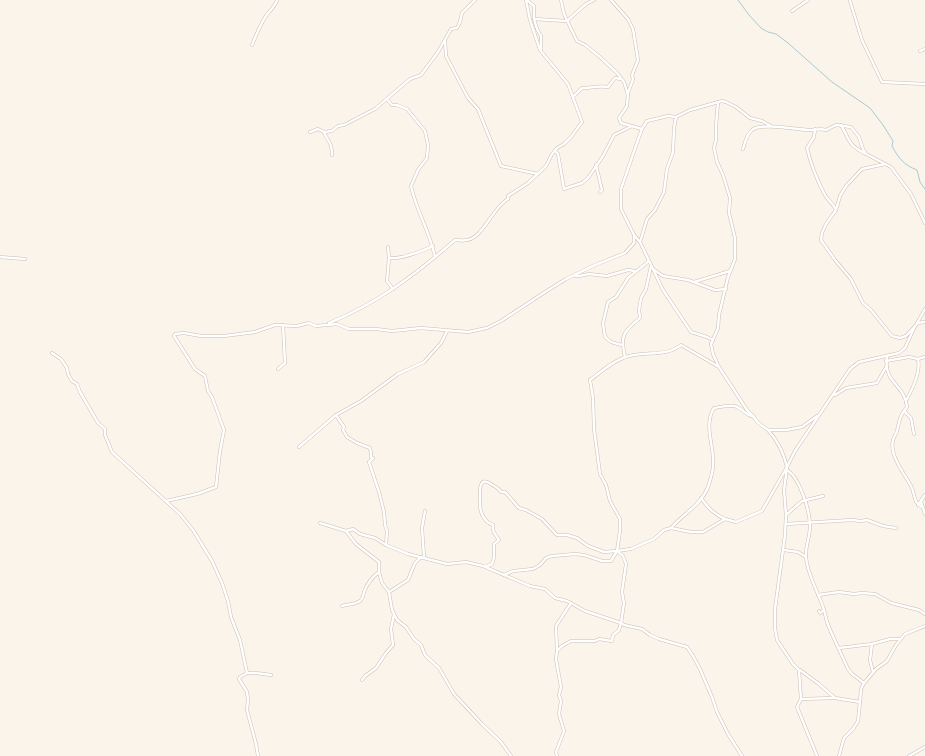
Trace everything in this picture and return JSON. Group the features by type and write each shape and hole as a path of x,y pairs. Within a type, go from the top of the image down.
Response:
{"street":[{"path":"252,45 261,23 275,6 277,0"},
{"path":"310,132 318,129 324,132 332,131 338,126 344,125 375,109 410,79 421,75 438,52 445,38 452,29 457,28 462,13 475,0"},
{"path":"527,0 534,6 534,20 537,30 541,36 541,51"},
{"path":"326,324 360,309 393,289 436,257 454,240 469,240 481,231 499,206 508,199 508,196 528,183 546,166 555,151 571,137 582,122 568,84 541,51 530,20 527,0"},
{"path":"561,0 567,21 577,41 586,45 622,79 628,95"},
{"path":"534,20 567,21 586,4 594,0"},
{"path":"611,0 628,19 633,29 638,60 632,75 633,79 628,95 627,106 619,118 621,123 642,129"},
{"path":"792,11 808,0"},
{"path":"850,1 862,40 882,82 925,84"},
{"path":"445,38 446,56 468,98 478,109 501,166 538,174"},
{"path":"920,51 925,48"},
{"path":"573,96 582,88 593,88 598,85 608,87 615,78 622,79"},
{"path":"387,99 392,105 397,105 407,109 425,131 428,145 427,158 418,170 410,186 414,201 433,246 436,257"},
{"path":"711,344 718,328 720,311 728,277 735,259 735,238 729,213 730,198 723,175 717,162 714,148 716,140 718,102"},
{"path":"771,126 762,121 750,118 726,102 718,102 690,110 676,117 668,116 647,121 642,129 621,189 621,209 634,235 640,242 663,290 691,332 712,340 711,344 713,354 719,367 747,410 774,438 785,458 787,467 784,490 786,524 784,550 775,609 775,628 777,640 793,664 835,698"},
{"path":"640,242 647,219 655,210 664,192 667,169 673,152 672,145 676,117"},
{"path":"743,149 747,136 753,129 771,126 815,129 820,128 826,130 830,127 841,125 851,128 856,132 866,154"},
{"path":"841,125 848,141 855,147 885,164 894,171 911,194 925,223"},
{"path":"555,151 558,154 564,189 582,183 588,178 596,164 603,156 614,135 632,126"},
{"path":"815,129 814,137 807,148 808,155 816,178 826,197 836,210"},
{"path":"324,132 332,147 332,155"},
{"path":"596,164 602,190 600,192"},
{"path":"885,164 862,169 846,186 840,196 836,210 826,224 821,240 851,279 861,300 893,336 904,338 915,326 925,309"},
{"path":"166,501 197,494 216,487 224,430 212,397 208,391 205,376 195,369 186,353 176,340 174,334 184,333 201,336 224,336 255,332 275,325 297,326 309,323 316,326 337,324 349,329 376,329 392,331 421,328 468,332 487,328 574,276 625,253 634,243 634,235"},
{"path":"389,258 425,250 433,246"},
{"path":"388,247 389,258 387,281 393,289"},
{"path":"0,258 25,259"},
{"path":"622,345 610,342 605,337 603,323 608,302 616,297 628,278 649,261"},
{"path":"652,267 663,276 697,283 715,290 726,289"},
{"path":"624,357 622,345 624,331 640,318 639,310 641,298 646,289 652,267"},
{"path":"574,276 589,274 607,276 628,270 635,272"},
{"path":"692,282 730,271"},
{"path":"917,323 925,322"},
{"path":"278,369 285,363 283,325"},
{"path":"701,498 707,508 714,514 736,522 762,511 789,461 818,415 850,369 859,362 899,353 905,348 915,326"},
{"path":"299,447 336,416 361,401 398,374 424,362 441,343 448,330"},
{"path":"503,575 513,571 533,569 540,565 546,558 552,556 584,555 602,561 611,561 617,551 620,519 610,501 606,485 600,474 594,429 593,398 590,380 608,365 624,357 656,354 675,350 681,345 719,367"},
{"path":"52,353 61,359 72,381 76,384 98,423 105,429 105,435 112,452 180,514 193,530 212,561 220,577 228,601 231,617 240,640 247,673"},
{"path":"887,356 886,367 892,382 903,393 907,400"},
{"path":"886,361 909,357 918,359 925,357"},
{"path":"918,359 919,363 916,379 907,400 907,408 898,420 892,450 912,489 918,505 922,507"},
{"path":"832,396 846,388 877,383 886,367"},
{"path":"671,528 679,518 698,503 708,488 713,467 709,423 714,408 722,406 737,406 747,415 754,417"},
{"path":"904,411 912,418 914,434"},
{"path":"767,430 802,428 818,415"},
{"path":"336,416 344,427 343,430 347,436 357,443 370,448 371,457 374,458 369,462 384,512 387,531 386,545"},
{"path":"787,470 797,480 805,500 810,527 806,557 827,622 848,669 864,683"},
{"path":"485,567 492,564 494,558 494,544 499,540 492,530 493,525 489,524 485,519 478,504 480,499 480,485 484,482 488,482 498,487 501,492 505,492 519,508 526,510 542,519 557,535 567,535 577,538 588,546 604,552 631,548 654,539 664,530 671,528 690,532 703,532 726,519"},
{"path":"918,505 925,495"},
{"path":"786,515 802,501 823,496"},
{"path":"922,499 922,507 925,514"},
{"path":"422,557 422,528 425,511"},
{"path":"786,524 867,520 883,526 896,528"},
{"path":"320,523 346,531 353,529 360,534 375,538 386,545 447,564 466,562 485,567 530,586 545,589 555,598 571,603 585,611 624,625 642,629 650,635 686,647 694,656 712,697 716,712 742,756"},
{"path":"346,531 356,544 379,562 379,572 382,583 389,592 394,614 397,620 406,627 414,639 421,645 425,655 439,668 454,694 501,742 511,756"},
{"path":"784,550 798,552 806,557"},
{"path":"557,651 571,641 595,641 599,639 612,641 613,635 619,630 624,603 622,592 626,564 623,556 617,551"},
{"path":"389,592 408,580 415,562 422,557"},
{"path":"342,606 352,605 359,602 372,577 379,572"},
{"path":"818,595 839,592 875,594 891,603 919,610 925,614"},
{"path":"557,756 556,752 564,731 559,714 561,687 556,659 556,626 571,603"},
{"path":"819,611 820,613 824,610"},
{"path":"362,680 376,668 393,645 391,629 394,614"},
{"path":"839,756 844,738 853,729 858,721 861,689 864,683 873,672 890,657 900,639 905,634 925,626"},
{"path":"839,648 872,644 890,639 900,639"},
{"path":"872,644 870,660 873,672"},
{"path":"800,670 801,699 797,707 818,756"},
{"path":"258,756 247,710 247,692 239,679 247,673 271,675"},
{"path":"801,699 835,698 860,702"},
{"path":"909,756 925,747"}],"waterway":[{"path":"738,0 761,28 776,34 832,82 870,108 893,141 892,146 900,158 905,164 917,170 920,182 925,189"}]}
